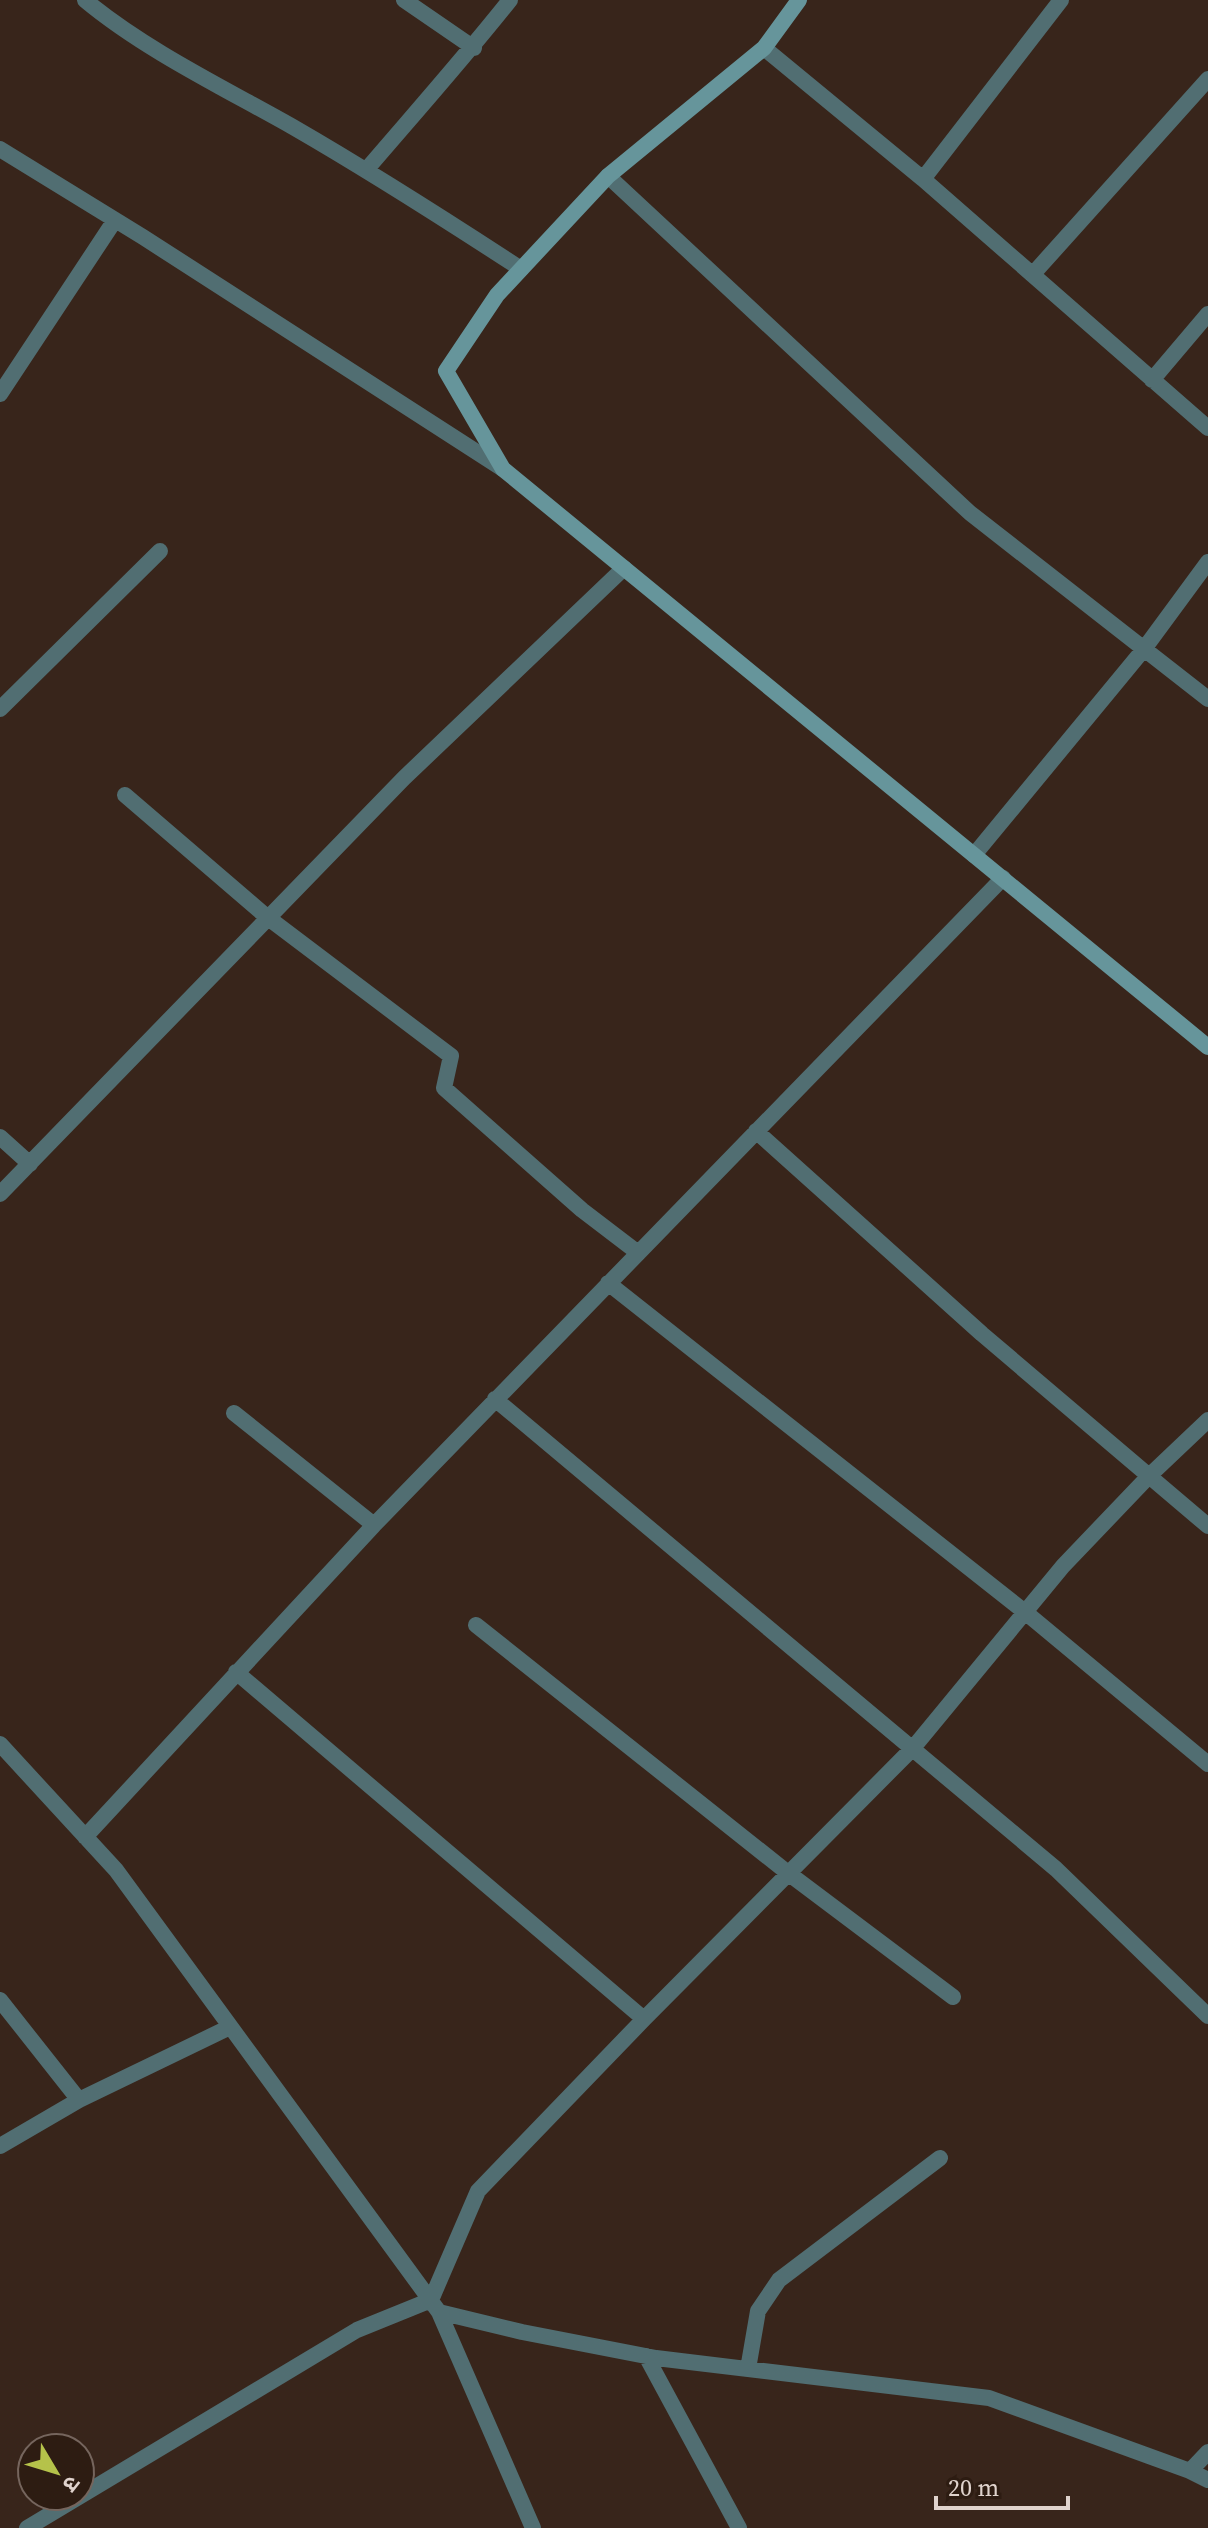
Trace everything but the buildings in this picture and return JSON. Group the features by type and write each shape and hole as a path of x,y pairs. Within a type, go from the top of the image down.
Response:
{"street":[{"path":"85,0 181,63 367,169 521,269"},
{"path":"404,0 474,48"},
{"path":"367,169 450,70 474,48 510,0"},
{"path":"503,469 446,371 497,295 608,176 764,48 799,0"},
{"path":"923,179 1061,0"},
{"path":"764,48 923,179 1208,428"},
{"path":"1033,274 1208,79"},
{"path":"0,149 503,469 1208,1047"},
{"path":"608,176 970,513 1208,699"},
{"path":"0,394 115,220"},
{"path":"1152,380 1208,314"},
{"path":"0,709 160,551"},
{"path":"974,855 1144,649 1208,562"},
{"path":"0,1194 404,778 624,568"},
{"path":"125,795 267,917 451,1056 444,1088 582,1210 637,1252"},
{"path":"85,1837 374,1525 1003,878"},
{"path":"756,1131 982,1334 1208,1526"},
{"path":"0,1137 30,1164"},
{"path":"608,1283 1025,1612 1208,1764"},
{"path":"495,1399 1056,1869 1208,2016"},
{"path":"234,1413 374,1525"},
{"path":"435,2306 478,2191 913,1748 1063,1566 1149,1476 1208,1420"},
{"path":"476,1625 788,1873 953,1997"},
{"path":"236,1672 644,2019"},
{"path":"0,1744 116,1870 435,2306 533,2528"},
{"path":"0,2000 79,2100"},
{"path":"0,2146 79,2100 230,2027"},
{"path":"748,2369 758,2311 779,2280 940,2158"},
{"path":"27,2528 357,2330 435,2306 522,2332 646,2356 989,2398 1208,2480"},
{"path":"646,2356 739,2528"},
{"path":"1190,2471 1208,2452"}]}
